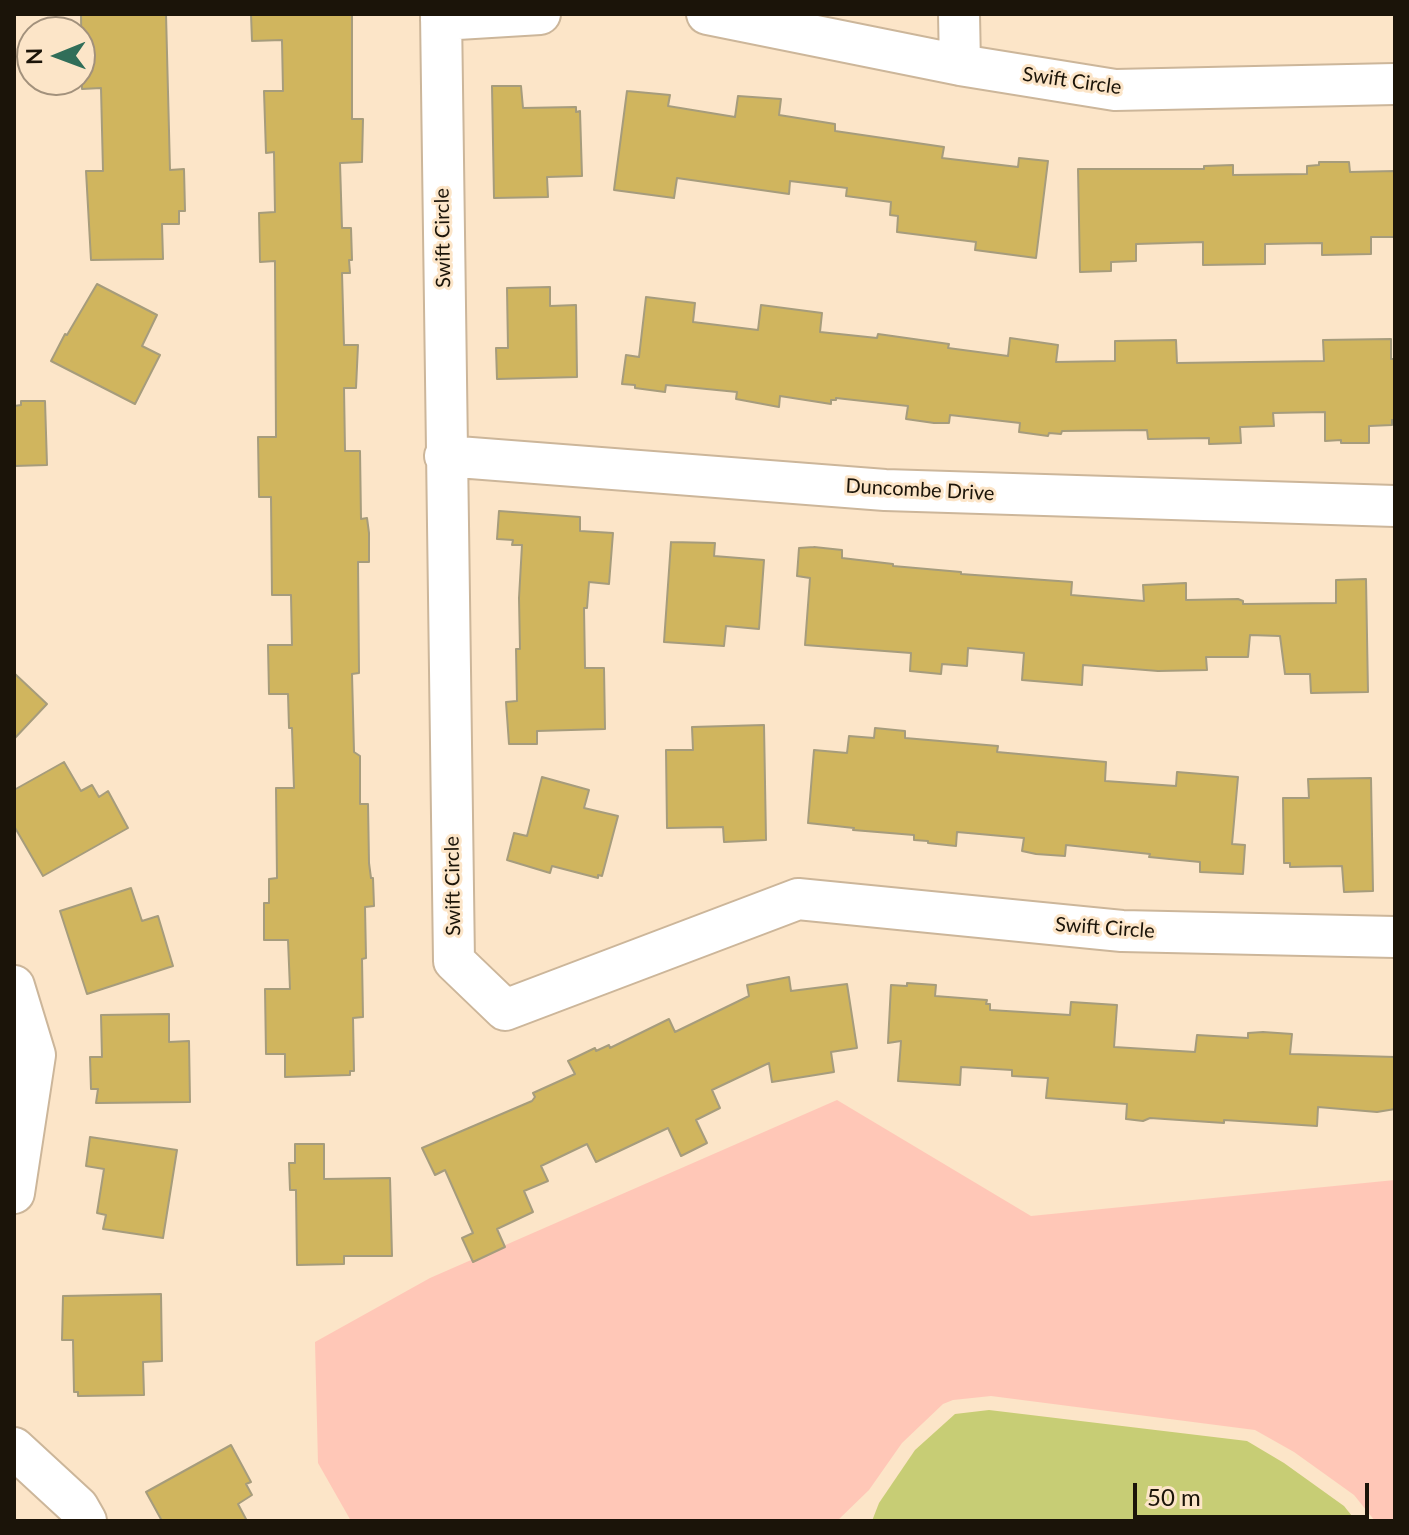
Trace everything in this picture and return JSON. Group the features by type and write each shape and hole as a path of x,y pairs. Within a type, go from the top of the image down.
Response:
{"street":[{"name":"Swift Circle","path":"540,14 441,17 454,961 505,1010 798,899 1122,931 1395,937"},
{"name":"Swift Circle","path":"707,14 960,65 1115,90 1395,84"},
{"path":"959,14 960,65"},
{"name":"Duncombe Drive","path":"445,456 885,490 1395,506"},
{"path":"14,986 35,1055 14,1193"},
{"path":"14,1448 78,1507 86,1521"}],"shaded area":[{"path":"837,1100 1031,1216 1395,1180 1395,1521 1375,1521 1354,1495 1294,1452 1255,1430 991,1396 943,1404 902,1443 869,1490 837,1521 351,1521 318,1463 315,1342 430,1278"},
{"path":"989,1410 1247,1441 1344,1506 1356,1521 872,1521 879,1503 915,1450 955,1414"}],"building":[{"path":"166,14 170,170 184,169 185,211 179,211 179,224 162,224 163,259 91,260 86,171 103,171 101,88 96,88 96,16 81,16"},
{"path":"251,14 352,14 352,119 363,119 362,162 340,163 342,228 351,228 352,260 349,260 350,273 342,273 344,345 358,345 356,388 344,388 345,451 360,451 361,519 367,518 369,533 369,562 358,562 359,673 352,674 354,752 360,756 360,804 368,804 369,863 374,906 365,907 363,1017 353,1018 354,1071 350,1071 350,1075 285,1077 285,1054 266,1054 265,989 290,989 288,940 264,940 264,903 269,903 269,879 277,878 276,788 294,788 288,694 269,694 268,645 292,645 291,595 272,595 271,497 259,497 258,437 276,437 275,261 260,262 259,213 275,212 274,152 266,153 264,91 283,91 282,40 252,41"},
{"path":"492,86 521,86 523,108 576,107 576,112 580,111 582,176 547,177 548,197 494,198"},
{"path":"627,91 670,95 668,106 735,117 738,96 781,99 779,115 835,124 835,131 944,147 942,158 1018,167 1019,158 1048,161 1036,258 975,250 976,242 897,232 898,216 890,215 891,202 846,196 847,188 790,181 789,194 677,178 674,198 614,190"},
{"path":"1319,162 1349,162 1350,172 1395,171 1395,237 1371,237 1371,254 1322,255 1322,243 1265,244 1265,264 1203,265 1203,242 1136,244 1136,261 1111,262 1111,271 1080,272 1078,169 1204,169 1204,166 1233,165 1233,175 1307,174 1307,166 1319,165"},
{"path":"97,284 157,315 142,346 160,355 135,404 51,361"},
{"path":"550,287 550,306 576,305 577,377 497,379 496,348 508,348 507,288"},
{"path":"646,297 695,303 693,322 758,330 761,305 822,313 820,332 877,338 878,334 1008,356 1010,338 1058,345 1056,362 1115,361 1115,341 1176,340 1177,363 1324,361 1323,340 1391,339 1391,359 1395,359 1395,420 1392,420 1392,425 1369,426 1369,443 1341,443 1341,440 1325,441 1325,412 1273,413 1274,426 1240,427 1241,443 1209,444 1209,438 1148,439 1147,430 1062,431 1061,434 1049,433 1048,436 1019,432 1020,423 950,415 949,423 934,423 906,419 908,406 836,398 831,400 831,404 780,396 779,407 736,399 737,392 666,385 665,392 635,388 635,385 622,384 626,355 639,357"},
{"path":"21,401 45,401 47,465 14,466 14,406 21,405"},
{"path":"499,511 580,517 580,531 613,533 609,584 589,582 587,608 584,608 585,668 604,668 605,729 537,731 537,744 509,744 506,702 517,701 516,649 520,649 522,545 512,545 513,540 497,539"},
{"path":"671,542 715,543 714,556 764,560 759,629 726,626 724,646 664,642"},
{"path":"799,548 842,550 842,558 893,566 1072,582 1071,595 1144,601 1143,585 1186,583 1186,600 1238,599 1243,604 1336,603 1336,580 1366,579 1368,692 1311,693 1310,674 1285,674 1280,636 1250,635 1248,657 1206,657 1207,670 1158,671 1083,665 1082,685 1022,680 1024,653 968,648 967,666 942,664 941,674 910,671 911,653 805,645 810,578 797,576"},
{"path":"14,673 47,704 14,739"},
{"path":"764,725 766,840 724,842 723,827 667,828 666,750 693,750 692,727"},
{"path":"875,728 905,731 905,738 998,746 997,752 1106,762 1105,781 1176,786 1177,772 1238,777 1232,844 1245,845 1243,874 1200,872 1200,862 1066,845 1065,856 1036,854 1022,851 1024,838 957,832 956,846 914,840 914,835 808,823 814,750 847,753 849,736 874,738"},
{"path":"64,762 81,791 92,785 99,797 108,791 128,828 43,876 14,826 14,790"},
{"path":"542,777 589,790 584,808 618,816 602,876 598,875 598,878 552,866 550,873 507,860 514,833 527,836"},
{"path":"1371,778 1373,891 1344,892 1342,866 1290,867 1290,863 1284,863 1283,798 1309,798 1308,779"},
{"path":"131,888 142,921 158,916 173,966 87,994 60,911"},
{"path":"789,977 791,991 847,984 857,1048 831,1052 834,1072 772,1082 769,1063 712,1090 720,1108 696,1120 707,1143 681,1156 668,1128 596,1162 587,1144 541,1166 548,1181 524,1191 533,1212 497,1229 505,1247 473,1262 462,1238 473,1233 445,1170 435,1175 422,1148 532,1101 535,1097 533,1093 575,1074 568,1061 595,1048 596,1051 609,1045 610,1048 669,1019 675,1032 749,996 747,985"},
{"path":"907,983 936,985 935,996 987,1000 990,1010 1070,1015 1071,1002 1117,1005 1114,1047 1195,1052 1197,1035 1248,1038 1248,1033 1263,1032 1292,1034 1290,1054 1395,1057 1395,1109 1377,1112 1318,1107 1317,1126 1224,1120 1224,1123 1150,1118 1143,1121 1126,1119 1127,1104 1046,1098 1048,1078 1012,1076 1012,1070 961,1067 960,1085 898,1081 901,1041 888,1043 891,985 907,986"},
{"path":"169,1014 169,1042 189,1041 190,1102 96,1103 98,1089 91,1089 90,1057 102,1057 101,1015"},
{"path":"90,1137 177,1150 163,1238 103,1229 106,1215 97,1213 104,1169 86,1166"},
{"path":"295,1144 324,1144 324,1179 390,1178 392,1256 344,1256 344,1264 297,1265 296,1190 290,1190 289,1163 295,1163"},
{"path":"161,1294 162,1361 143,1362 144,1395 78,1396 78,1392 74,1392 73,1340 62,1340 63,1296"},
{"path":"231,1445 251,1482 246,1484 252,1495 238,1504 247,1521 162,1521 146,1492"}]}
